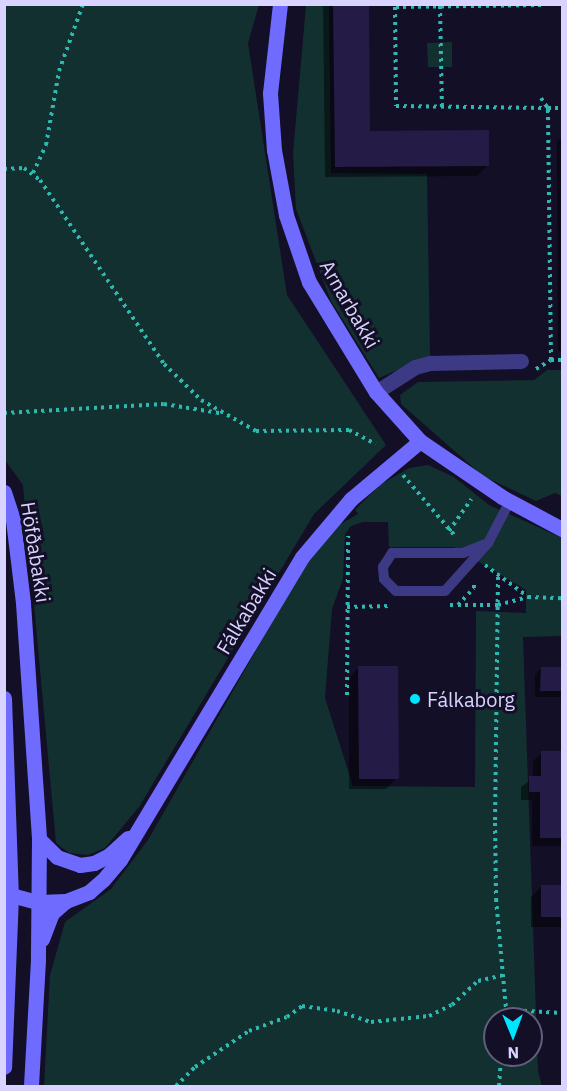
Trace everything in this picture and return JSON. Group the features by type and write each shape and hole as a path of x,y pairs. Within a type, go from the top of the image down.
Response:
{"street":[{"name":"Arnarbakki","path":"280,4 270,93 273,150 286,214 309,282 376,392 420,441 510,501 562,529"},
{"path":"376,392 415,367 430,363 521,361"},
{"name":"Fálkabakki","path":"12,896 38,902 66,901 89,892 103,880 140,828 302,556 351,499 420,441"},
{"name":"Höfðabakki","path":"4,492 13,520 23,603 39,839 38,960 31,1086"},
{"path":"4,698 12,896 4,1066"},
{"name":"Fálkabakki","path":"39,839 68,863 94,863 140,828"},
{"path":"38,960 43,932 52,914 66,901"}],"lane":[{"path":"488,543 463,553 392,553 383,567 384,579 396,591 445,591 488,543 510,501"}],"path":[{"path":"33,173 46,145 59,71 82,4"},
{"path":"541,5 395,7 396,106 562,108"},
{"path":"440,6 442,106"},
{"path":"541,98 548,108 551,360 562,360"},
{"path":"4,169 24,168 33,173 170,371 201,400 256,431 349,430 375,444"},
{"path":"4,413 165,404 226,414"},
{"path":"449,531 471,499"},
{"path":"347,695 348,536"},
{"path":"498,577 495,823 503,975 508,1007"},
{"path":"498,605 528,597 562,598"},
{"path":"176,1086 195,1067 249,1031 287,1017 302,1006 337,1011 371,1022 429,1016 452,1005 478,981 503,975"},
{"path":"543,1012 562,1013"},
{"path":"499,1086 500,1067"}],"green space":[{"path":"5,4 259,5 248,43 287,295 386,445 314,514 139,807 105,848 88,855 69,853 56,843 23,485 5,460"},
{"path":"306,5 329,5 331,173 427,174 430,356 379,378 331,301 296,209 293,153"},
{"path":"452,42 452,67 428,67 427,43"},
{"path":"547,370 562,370 562,496 555,493 536,501 483,476 401,404 400,395 418,382 534,380"},
{"path":"428,465 454,477 489,505 562,538 562,636 523,637 536,1007 483,1007 483,1067 538,1067 542,1086 44,1086 50,975 65,922 111,889 148,840 307,561 339,525 358,514 355,510 380,485 409,468","holes":["363,522 388,522 389,547 454,547 526,590 526,613 476,611 475,787 353,786 325,698 332,609 343,579 345,534 351,526"]}],"building":[{"path":"333,4 369,4 370,131 489,130 489,166 335,167"},
{"path":"358,666 398,666 399,779 359,779"},
{"path":"541,667 562,667 562,691 540,691"},
{"path":"541,751 562,751 562,838 540,838 540,792 529,792 529,776 541,776"},
{"path":"541,885 562,885 562,917 541,917"}],"place":[{"name":"Fálkaborg","path":"415,699"}]}
